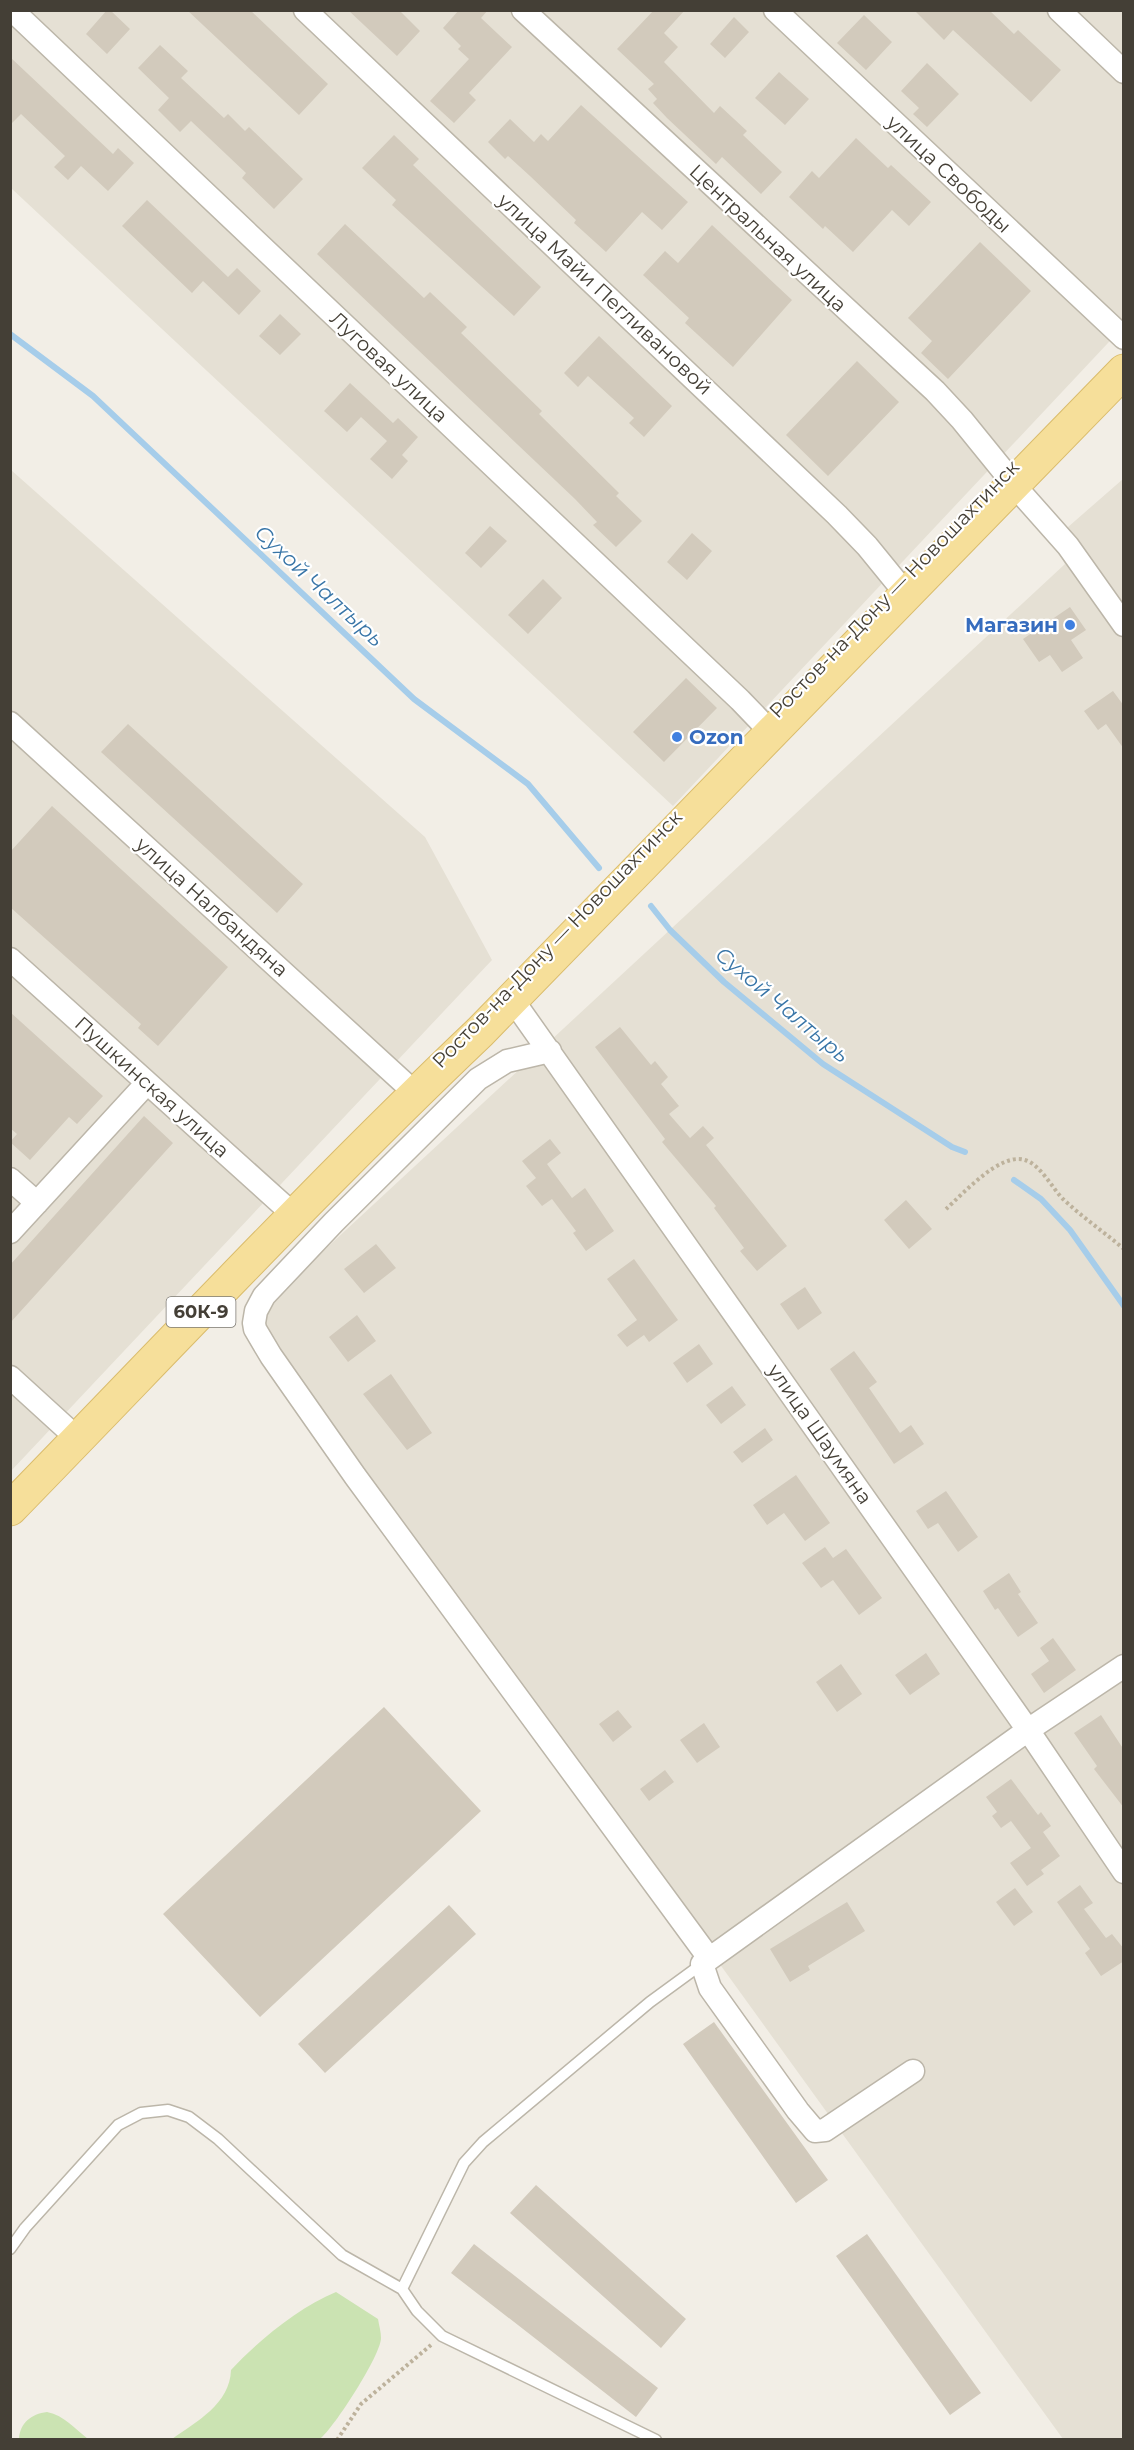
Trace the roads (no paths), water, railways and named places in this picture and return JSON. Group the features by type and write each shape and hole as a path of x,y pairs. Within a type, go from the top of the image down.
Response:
{"main road":[{"name":"Ростов-на-Дону — Новошахтинск","path":"10,1509 294,1215 512,999 1009,479 1124,348"},
{"name":"Ростов-на-Дону — Новошахтинск","path":"392,1116 472,1025 898,584 1124,371"}],"street":[{"name":"Луговая улица","path":"12,10 732,692 764,725"},
{"name":"улица Майи Пегливановой","path":"305,10 837,515 867,546 898,584"},
{"name":"Центральная улица","path":"523,10 962,420 1009,479 1068,546 1124,625"},
{"name":"улица Свободы","path":"775,10 1124,338"},
{"path":"1059,10 1124,72"},
{"name":"улица Налбандяна","path":"10,723 413,1091"},
{"name":"Пушкинская улица","path":"10,959 294,1215"},
{"name":"улица Шаумяна","path":"512,999 1028,1730 1124,1872"},
{"path":"550,1051 507,1060 494,1067 455,1099 264,1296 256,1311 255,1329 271,1356 355,1476 705,1961 711,1988 716,1997 815,2131 825,2130 913,2071"},
{"path":"10,1232 147,1083"},
{"path":"10,1179 37,1203"},
{"path":"10,1377 78,1439"},
{"path":"705,1961 1028,1730 1124,1666"}],"lane":[{"path":"402,2289 464,2163 483,2142 650,2002 705,1961"},
{"path":"10,2249 25,2228 118,2125 141,2113 168,2110 189,2117 218,2139 342,2255 402,2289 417,2311 442,2336 656,2439"}],"waterway":[{"name":"Сухой Чалтырь","path":"10,334 93,396 414,699 528,784 599,868"},
{"name":"Сухой Чалтырь","path":"651,906 670,930 724,982 823,1064 952,1147 965,1152"},
{"name":"Сухой Чалтырь","path":"1014,1180 1041,1199 1070,1230 1124,1306"}],"place":[{"name":"Магазин","path":"1070,625"},
{"name":"Ozon","path":"677,737"}]}
